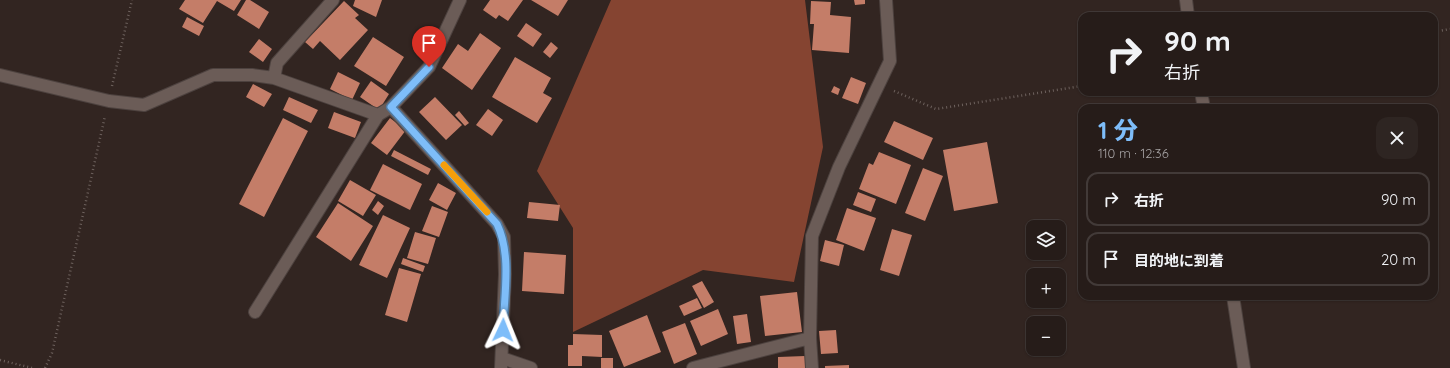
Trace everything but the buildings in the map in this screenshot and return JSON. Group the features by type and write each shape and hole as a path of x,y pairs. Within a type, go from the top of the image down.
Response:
{"street":[{"path":"274,78 277,63 333,0"},
{"path":"255,312 378,114 391,107 429,67 458,0"},
{"path":"812,368 810,338 812,236 839,167 890,61 886,0"},
{"path":"1186,0 1188,12"},
{"path":"0,75 108,101 144,105 213,75 252,75 274,78 378,114"},
{"path":"391,107 497,224 504,238 505,274 501,363 531,368"},
{"path":"1234,300 1244,368"},
{"path":"693,368 810,338"}],"path":[{"path":"45,368 52,353 132,0"},
{"path":"1438,31 1450,29"},
{"path":"879,84 936,109 1078,87"},
{"path":"0,360 32,368"}],"shaded area":[{"path":"611,0 805,0 823,147 794,282 703,270 573,332 573,228 537,171"}],"slow traffic":[{"path":"444,165 487,212"}],"route":[{"path":"429,67 391,107 497,224 504,238 505,274 503,330"}]}
